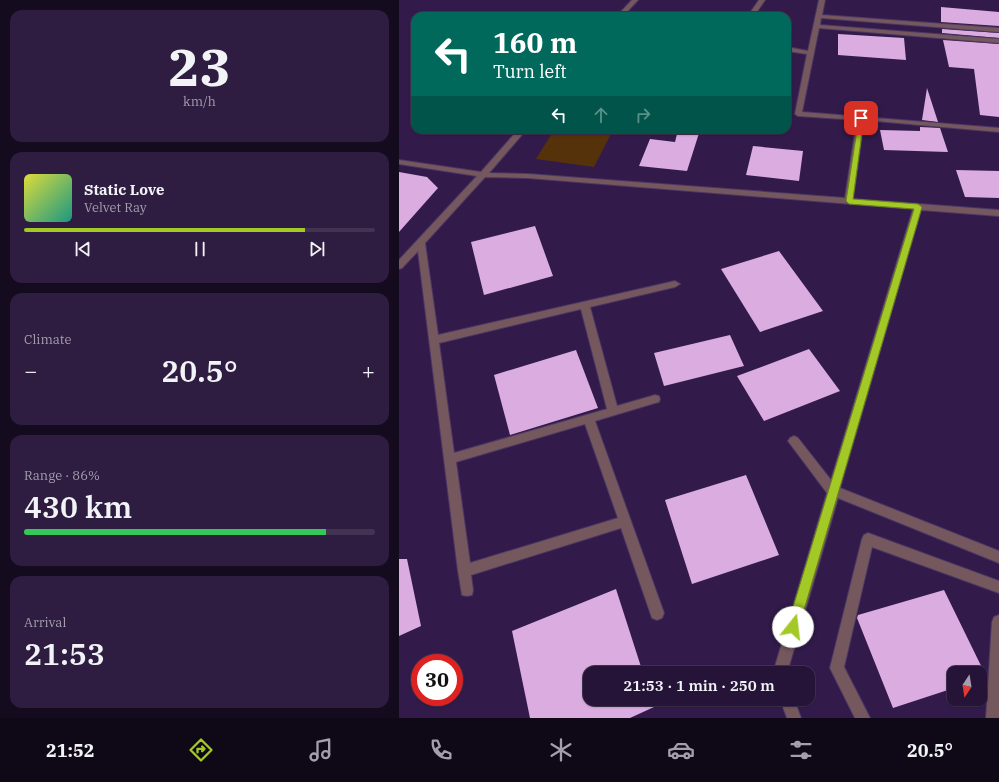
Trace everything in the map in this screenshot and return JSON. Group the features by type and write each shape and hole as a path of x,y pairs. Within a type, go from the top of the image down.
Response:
{"street":[{"path":"624,12 635,0"},
{"path":"754,12 761,0"},
{"path":"822,0 798,114 999,130"},
{"path":"819,16 999,30"},
{"path":"816,26 999,41"},
{"path":"791,50 811,52"},
{"path":"849,201 861,118"},
{"path":"399,266 519,134"},
{"path":"399,162 483,175 528,176 999,213"},
{"path":"782,666 918,207"},
{"path":"421,242 467,590"},
{"path":"434,340 675,284"},
{"path":"585,305 613,412"},
{"path":"450,460 655,399"},
{"path":"589,419 657,613"},
{"path":"794,442 833,491 999,557"},
{"path":"464,571 625,521"},
{"path":"863,718 837,668 868,540 999,587"},
{"path":"993,718 999,622"},
{"path":"790,706 794,718"}],"shaded area":[{"path":"552,134 611,134 594,167 536,159"}],"building":[{"path":"941,7 999,12 999,26 941,22"},
{"path":"942,29 999,33 999,38 942,33"},
{"path":"838,34 904,38 906,60 838,55"},
{"path":"943,40 999,44 999,117 980,115 974,69 949,67"},
{"path":"927,88 938,122 922,120"},
{"path":"920,127 940,128 948,152 884,150 880,130 920,131"},
{"path":"677,134 699,134 687,171 639,166 650,139 675,142"},
{"path":"753,146 803,151 799,181 746,175"},
{"path":"956,170 999,171 999,198 965,197"},
{"path":"399,172 427,177 438,188 399,232"},
{"path":"535,226 553,276 484,295 471,242"},
{"path":"779,251 823,311 760,332 721,269"},
{"path":"730,335 744,366 664,386 654,353"},
{"path":"809,349 840,391 764,421 737,376"},
{"path":"576,350 598,408 510,435 494,375"},
{"path":"746,475 779,555 692,584 665,500"},
{"path":"399,559 407,559 421,626 399,636"},
{"path":"616,589 641,666 583,666 583,706 654,707 630,718 530,718 512,631"},
{"path":"944,590 981,666 947,666 947,690 893,708 857,618 858,615"}],"route":[{"path":"793,627 918,207 849,201 861,118"}]}
